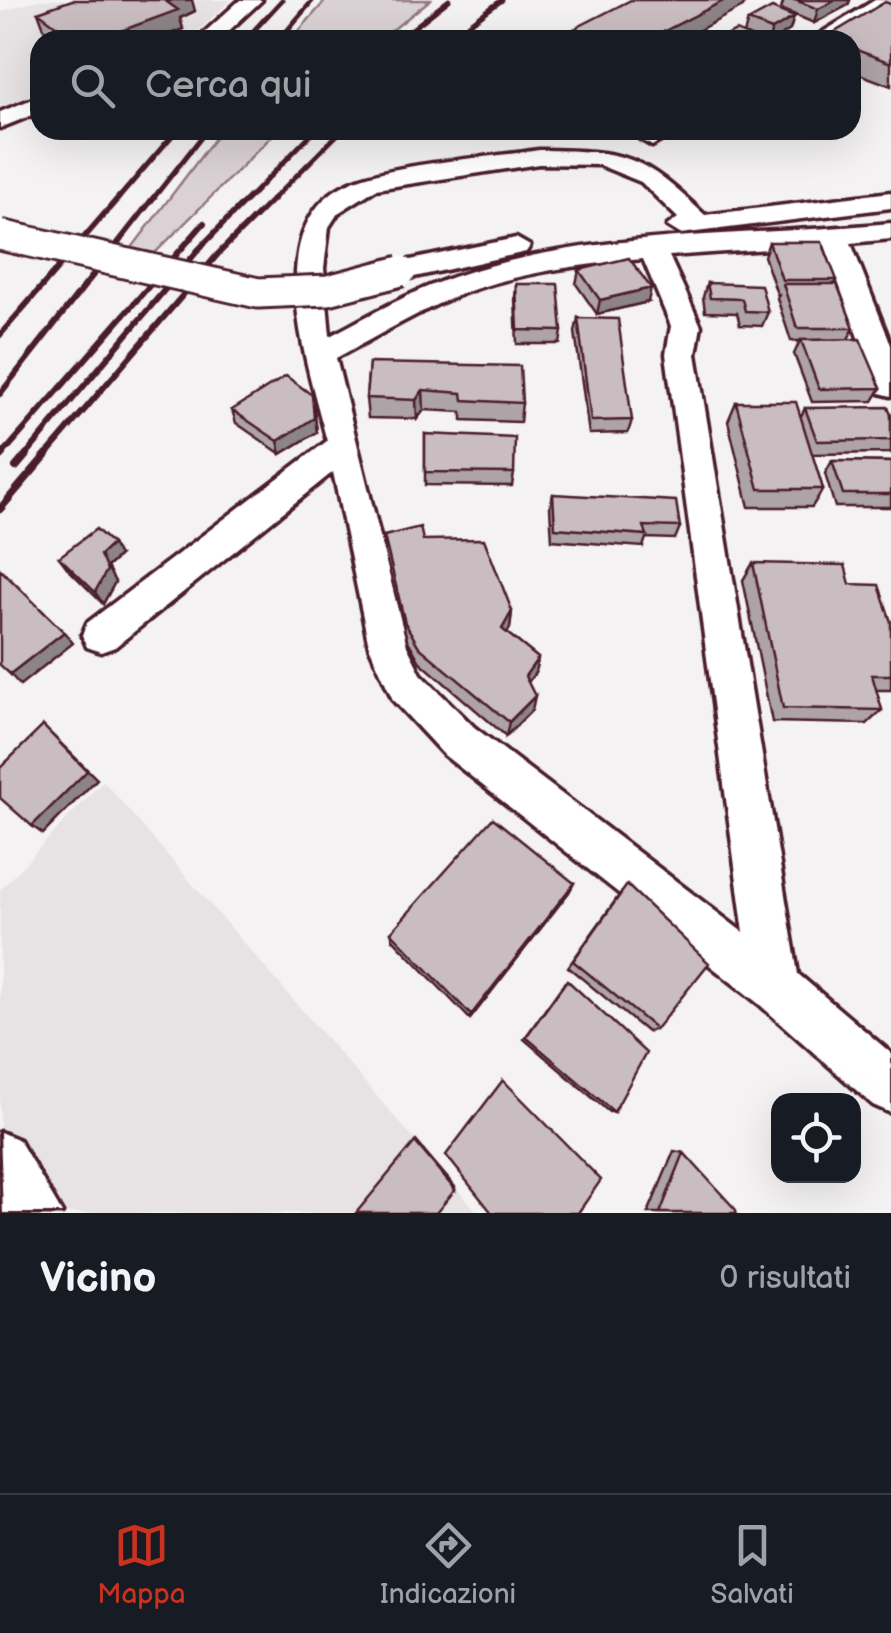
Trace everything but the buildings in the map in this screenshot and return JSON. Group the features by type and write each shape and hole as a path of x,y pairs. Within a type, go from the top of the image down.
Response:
{"street":[{"path":"218,30 252,0"},
{"path":"838,30 890,0"},
{"path":"0,120 30,106"},
{"path":"698,223 650,177 627,165 599,158 539,157 369,184 328,208 316,228 310,308 388,646 408,688 459,741 776,988 891,1088"},
{"path":"0,235 258,293 328,290 526,244 891,200"},
{"path":"321,354 442,292 486,276 546,264 654,252 891,232"},
{"path":"836,238 891,385"},
{"path":"654,252 686,326 681,354 776,988"},
{"path":"102,635 344,446"},
{"path":"0,1159 34,1213"}],"shaded area":[{"path":"39,0 231,0 198,30 30,30 30,96 0,107 0,12"},
{"path":"326,0 430,0 392,30 300,30"},
{"path":"213,140 268,140 155,253 131,249"},
{"path":"103,781 478,1213 0,1213 0,890"}],"railway":[{"path":"254,30 282,0"},
{"path":"288,30 313,0"},
{"path":"411,30 449,0"},
{"path":"461,30 502,0"},
{"path":"117,200 168,140"},
{"path":"152,200 199,140"},
{"path":"247,200 305,140"},
{"path":"45,456 218,254 332,140"},
{"path":"0,335 119,197"},
{"path":"0,394 154,197"},
{"path":"25,456 199,249 249,197"},
{"path":"1,456 204,223"},
{"path":"16,467 27,454"},
{"path":"0,509 47,454"}]}
